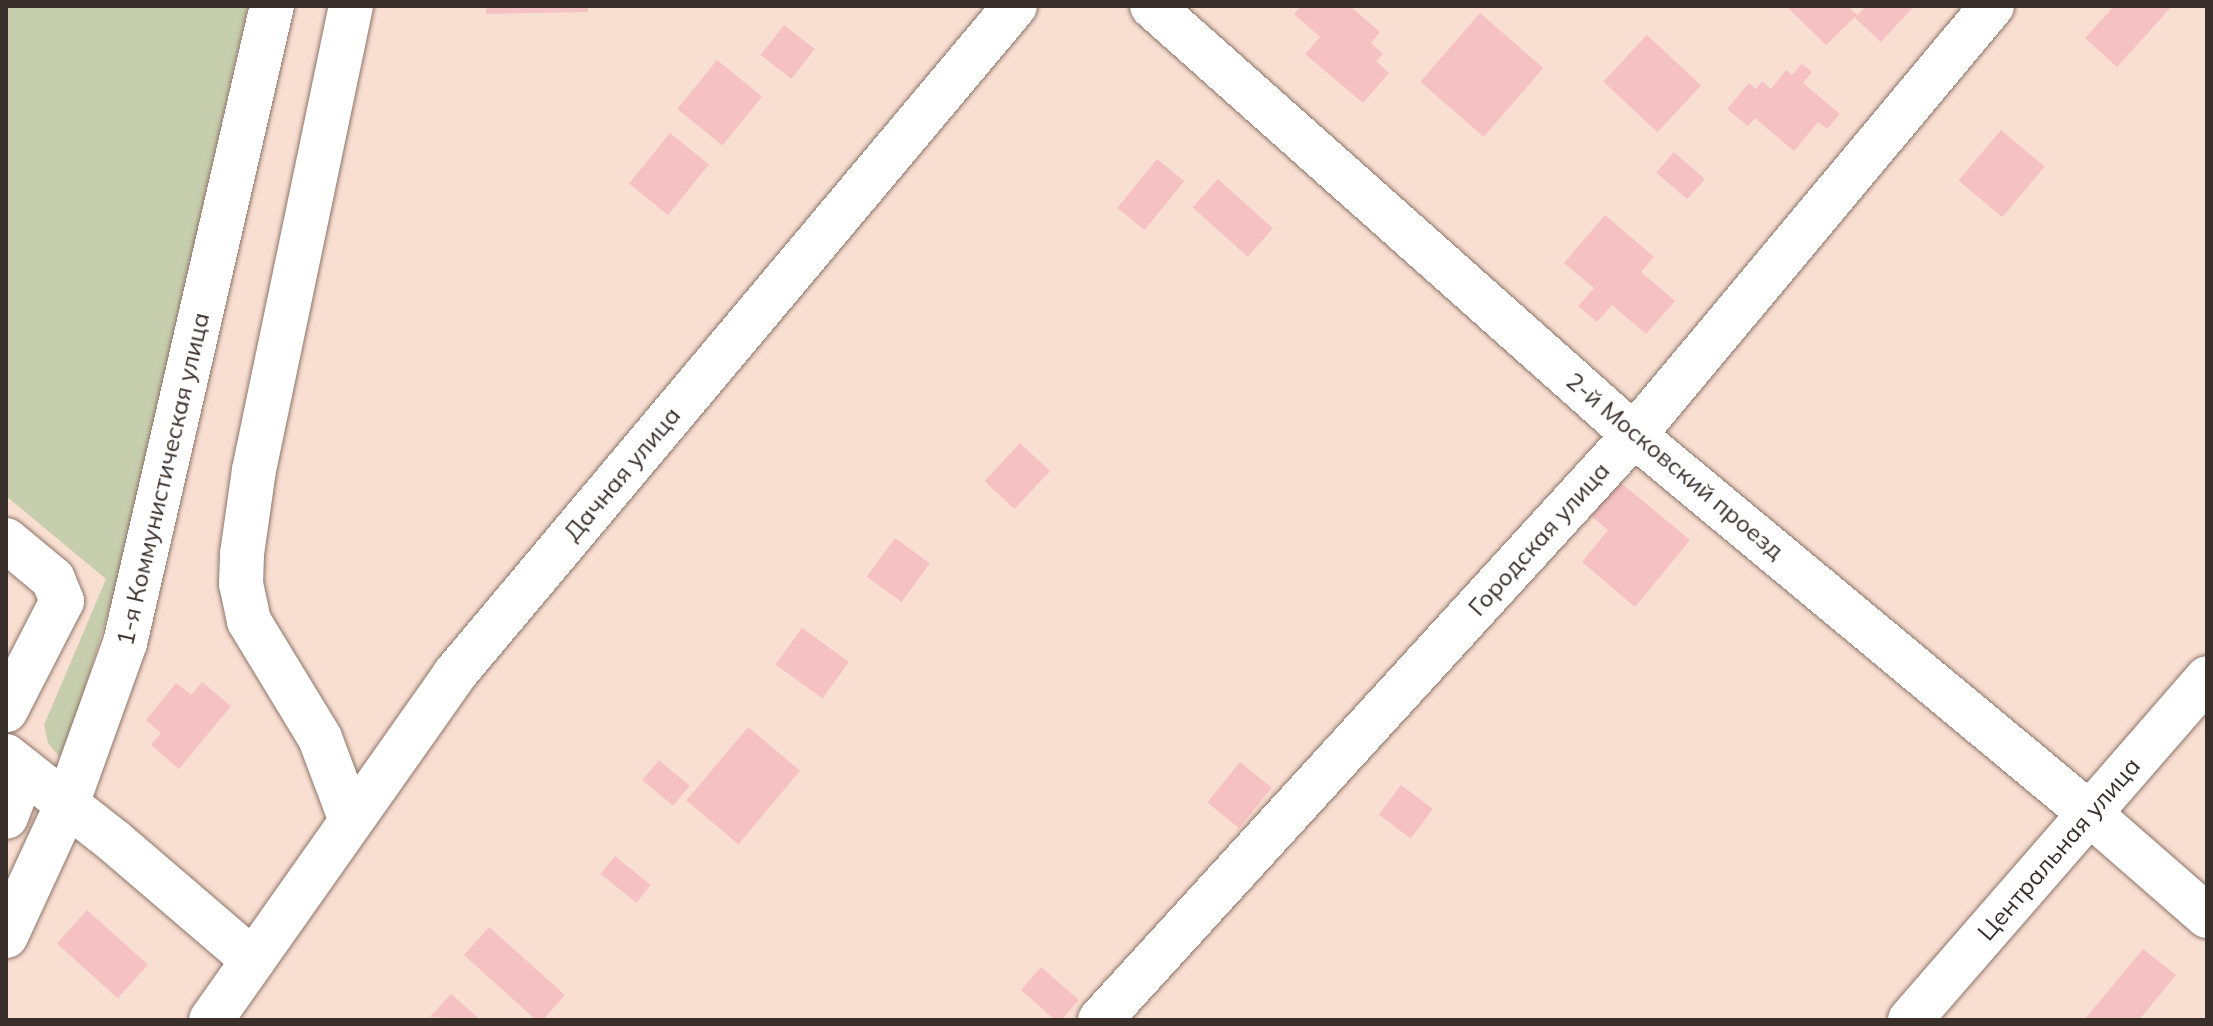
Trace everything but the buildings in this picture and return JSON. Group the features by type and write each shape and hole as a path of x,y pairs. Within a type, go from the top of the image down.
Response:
{"street":[{"name":"1-я Коммунистическая улица","path":"6,936 67,804 111,687 137,601 272,6"},
{"path":"350,818 315,728 249,621 242,596 241,570 254,470 351,6"},
{"name":"Дачная улица","path":"211,1020 425,712 492,628 1015,6"},
{"name":"2-й Московский проезд","path":"1152,6 1634,435 2089,813 2207,916"},
{"name":"Городская улица","path":"1100,1020 1634,435 1992,6"},
{"path":"6,540 53,579 61,594 60,610 19,653 6,710"},
{"name":"Центральная улица","path":"1910,1020 2207,678"},
{"path":"6,817 15,763 253,960"}],"green space":[{"path":"6,6 248,6 121,570 63,761 48,743 44,725 106,579 6,496"}]}
